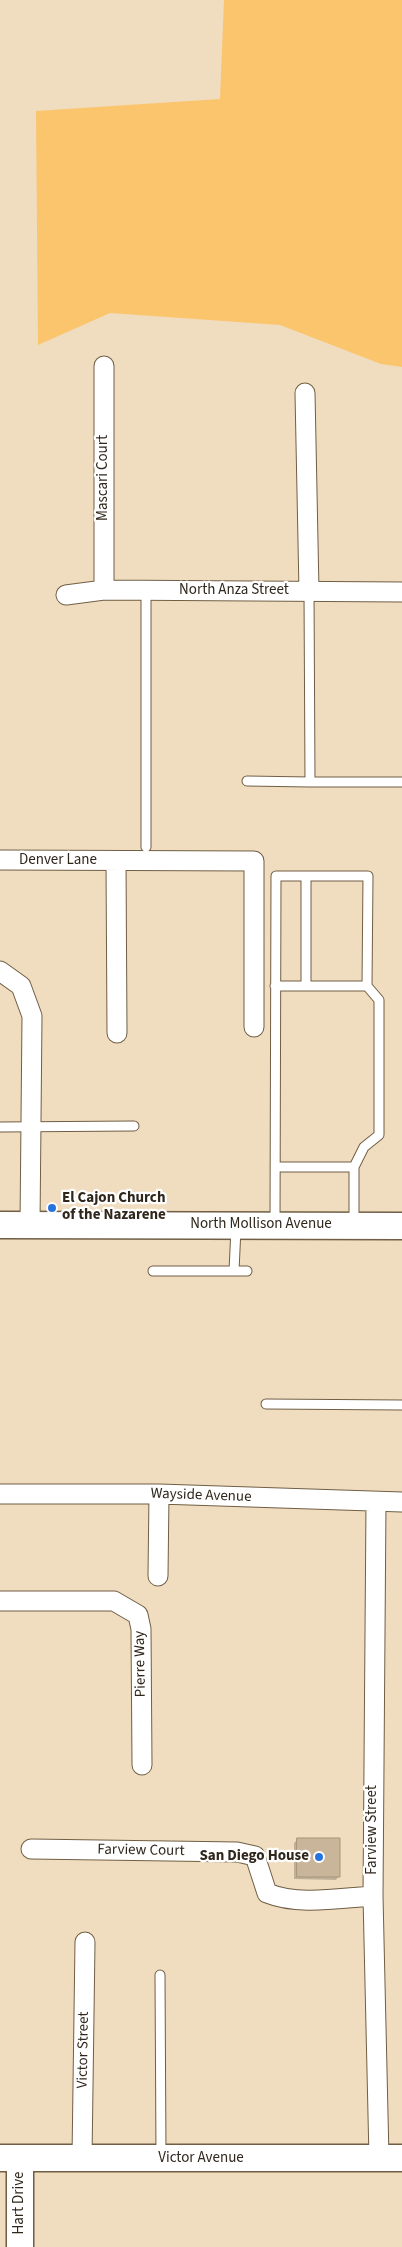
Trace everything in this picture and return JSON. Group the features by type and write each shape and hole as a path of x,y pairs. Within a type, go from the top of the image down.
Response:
{"street":[{"name":"Mascari Court","path":"104,366 104,590"},
{"path":"305,393 309,591"},
{"name":"North Anza Street","path":"66,595 104,590 402,592"},
{"name":"Denver Lane","path":"0,860 254,861 254,1027"},
{"path":"116,861 117,1033"},
{"path":"0,971 21,986 32,1016 30,1225"},
{"name":"North Mollison Avenue","path":"0,1225 402,1226"},
{"name":"Wayside Avenue","path":"0,1494 159,1494 402,1502"},
{"path":"158,1576 159,1494"},
{"name":"Farview Street","path":"376,1502 373,1896 390,2158"},
{"name":"Pierre Way","path":"0,1601 114,1601 138,1616 141,1629 142,1765"},
{"name":"Farview Court","path":"31,1849 237,1852 255,1856 267,1893 277,1897 300,1900 373,1896"},
{"name":"Victor Street","path":"82,2158 85,1942"},
{"name":"Victor Avenue","path":"10,2158 390,2158"},
{"name":"Hart Drive","path":"10,2158 20,2247"}],"lane":[{"path":"146,591 146,847"},
{"path":"309,591 310,782"},
{"path":"247,781 402,782"},
{"path":"274,1225 276,876 368,876 367,986 379,1000 379,1135 364,1147 354,1167 354,1226"},
{"path":"306,876 306,986"},
{"path":"275,986 367,986"},
{"path":"0,1127 134,1126"},
{"path":"275,1167 354,1167"},
{"path":"234,1271 236,1225"},
{"path":"153,1272 247,1271"},
{"path":"266,1404 402,1405"},
{"path":"160,1975 161,2159"}],"shaded area":[{"path":"224,0 402,0 402,367 381,364 280,325 110,313 38,345 36,111 220,99"}],"building":[{"name":"San Diego House","path":"297,1838 340,1838 340,1877 297,1877"}],"place":[{"name":"El Cajon Church of the Nazarene","path":"52,1208"},
{"name":"San Diego House","path":"319,1857"}]}
